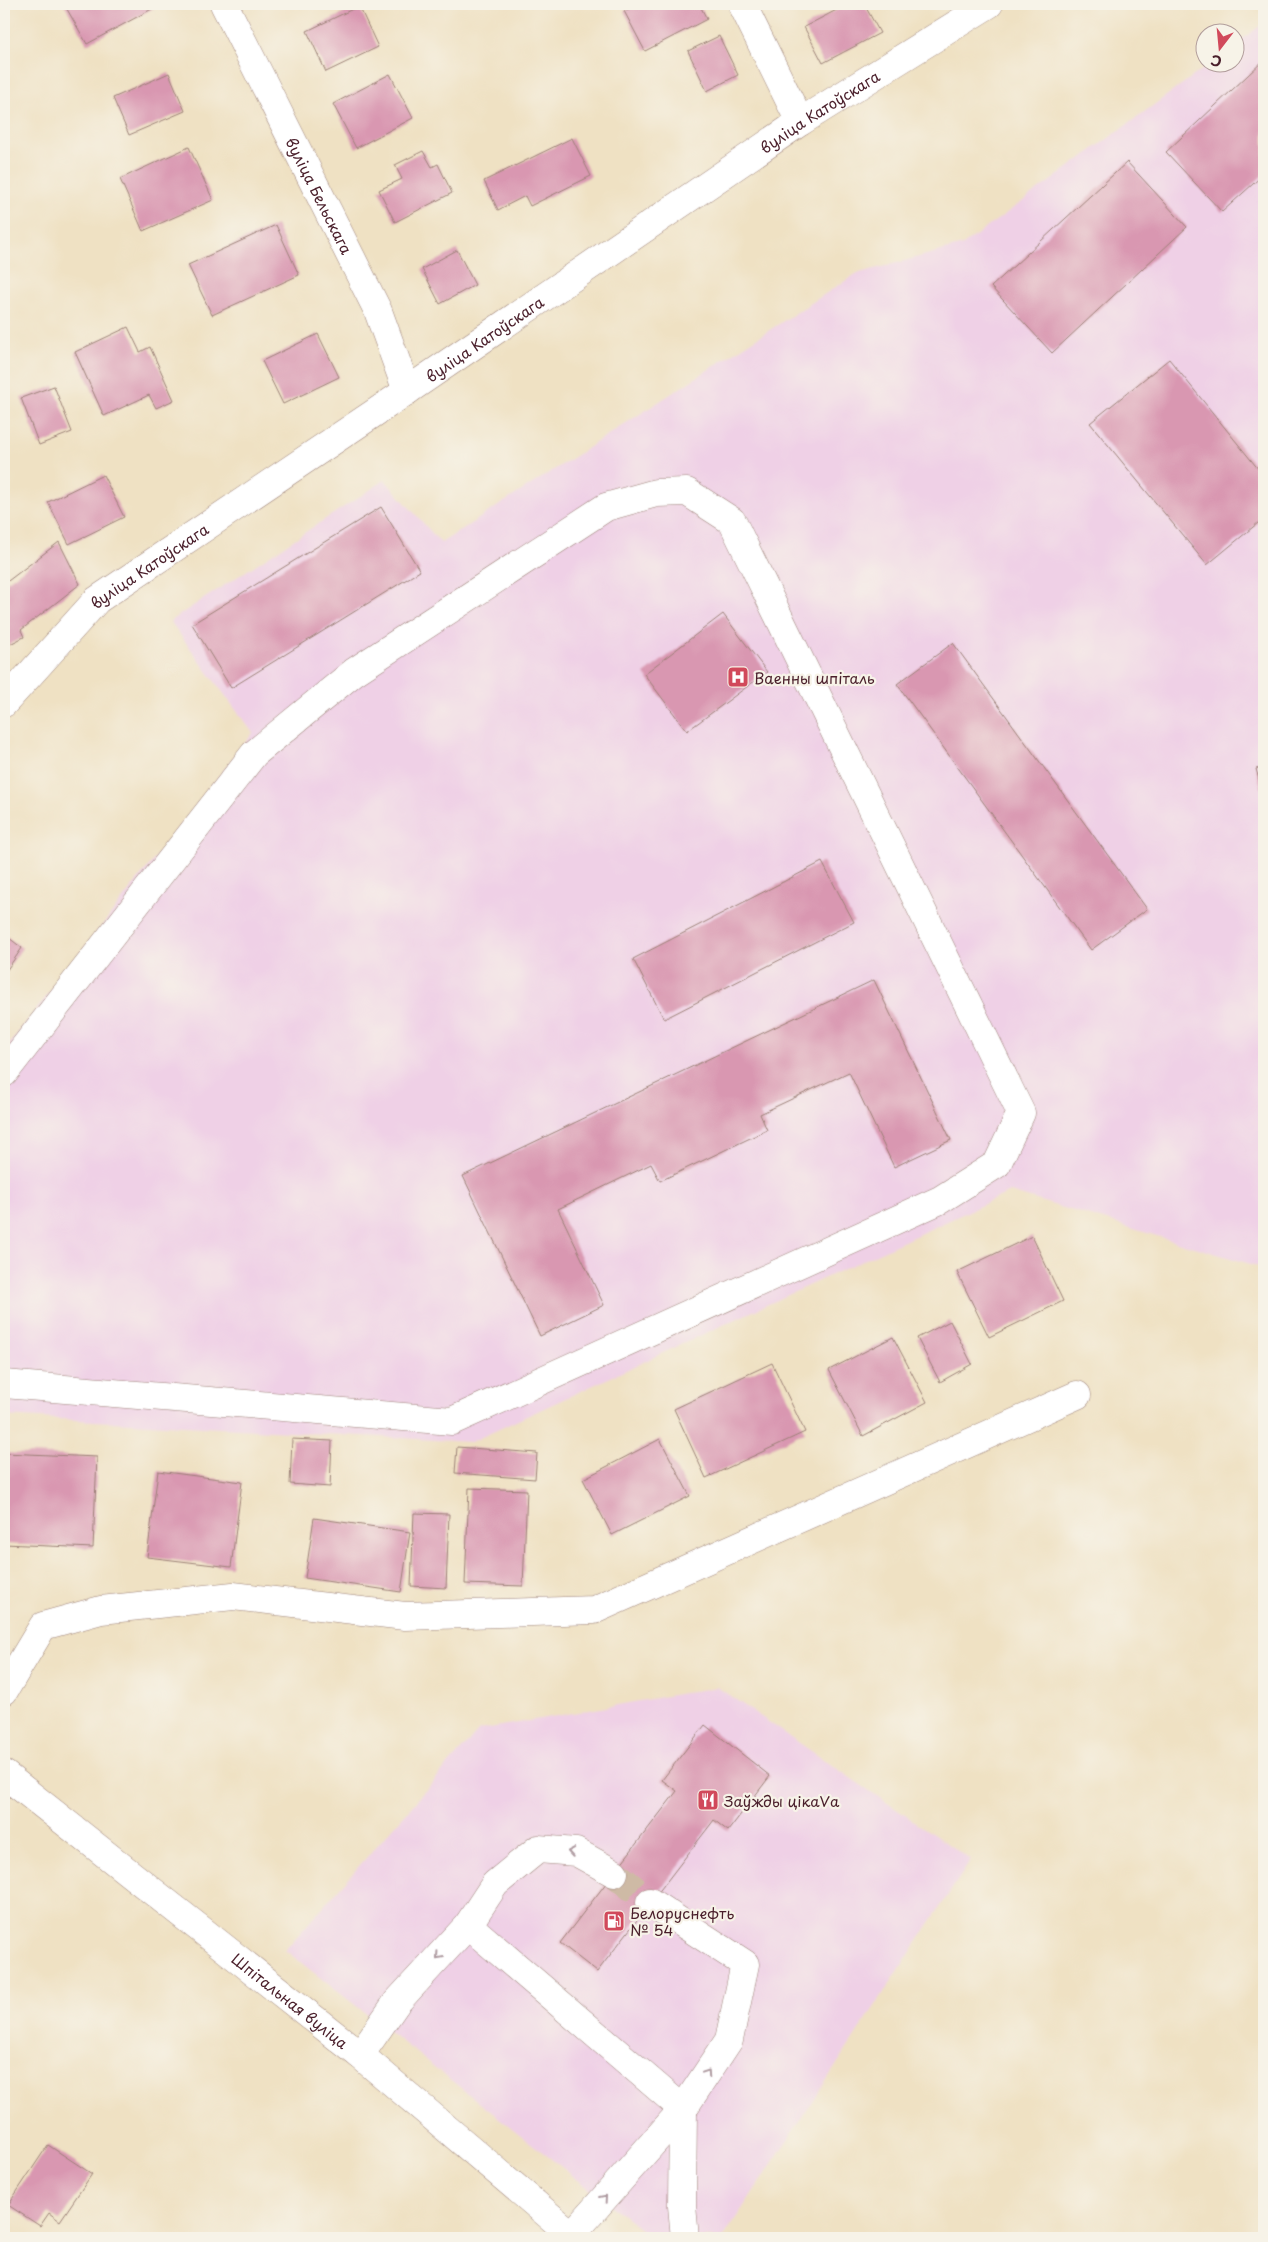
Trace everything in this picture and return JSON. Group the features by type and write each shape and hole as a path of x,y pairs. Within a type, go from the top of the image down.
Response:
{"street":[{"name":"вуліца Бельскага","path":"224,4 378,311 407,391"},
{"path":"742,4 800,122"},
{"name":"вуліца Катоўскага","path":"4,703 97,600 800,122 989,4"},
{"path":"4,1073 254,754 354,672 606,507 656,493 686,492 732,522 1021,1113 997,1164 940,1200 452,1421 4,1384"},
{"path":"4,1691 43,1626 101,1610 233,1596 405,1616 594,1610 1076,1395"},
{"name":"Шпітальная вуліца","path":"4,1774 360,2055 573,2237"},
{"path":"360,2055 397,2002 468,1925 495,1884 538,1849 576,1852 614,1873"},
{"path":"573,2237 683,2109 729,2040 745,1964 650,1902"},
{"path":"468,1925 683,2109"},
{"path":"683,2109 682,2206 685,2238"}],"shaded area":[{"name":"Ваенны шпіталь","path":"1264,23 1264,1268 1010,1192 471,1442 4,1416 4,1051 253,733 170,621 385,480 441,543 856,274 963,245 1199,72 1246,72 1246,36"},
{"path":"717,1687 971,1860 723,2238 652,2238 285,1950 479,1730"}],"building":[{"path":"64,4 161,4 87,44"},
{"path":"639,4 699,4 707,19 645,51 624,11"},
{"path":"848,4 864,4 880,33 823,63 804,27"},
{"path":"359,6 378,47 326,72 307,31"},
{"path":"719,36 738,75 707,91 688,51"},
{"path":"1264,60 1264,174 1222,212 1166,152"},
{"path":"169,73 185,111 129,135 113,98"},
{"path":"390,74 413,118 356,148 333,104"},
{"path":"572,138 591,176 530,206 525,196 498,210 484,181"},
{"path":"189,147 213,200 143,231 120,179"},
{"path":"423,151 432,167 438,164 452,193 395,222 379,190 402,179 395,165"},
{"path":"1127,162 1187,227 1052,353 991,287"},
{"path":"276,225 299,275 212,315 188,265"},
{"path":"457,250 475,285 440,304 422,269"},
{"path":"128,327 140,352 150,347 174,400 156,408 149,395 104,416 75,352"},
{"path":"318,334 339,377 283,404 262,361"},
{"path":"1169,359 1264,476 1264,518 1207,565 1090,423"},
{"path":"54,386 72,432 39,445 21,398"},
{"path":"103,475 124,517 69,544 48,502"},
{"path":"381,507 420,571 231,688 192,624"},
{"path":"59,542 80,584 21,630 24,637 4,647 4,584"},
{"path":"723,614 767,672 687,731 644,674"},
{"path":"953,643 1147,909 1091,950 897,684"},
{"path":"1264,767 1264,797 1256,769"},
{"path":"822,862 854,922 664,1019 633,959"},
{"path":"4,934 22,948 4,974"},
{"path":"874,980 951,1140 894,1167 849,1072 760,1114 767,1130 660,1181 651,1164 558,1209 604,1305 540,1336 463,1176"},
{"path":"1032,1236 1063,1301 989,1337 957,1272"},
{"path":"950,1321 972,1364 940,1382 917,1338"},
{"path":"893,1337 927,1402 863,1436 829,1370"},
{"path":"772,1363 805,1432 706,1478 674,1409"},
{"path":"292,1439 332,1441 330,1487 290,1484"},
{"path":"660,1439 690,1496 612,1535 583,1479"},
{"path":"457,1447 537,1453 535,1479 455,1473"},
{"path":"4,1453 97,1457 93,1548 4,1544"},
{"path":"158,1471 242,1482 231,1567 147,1557"},
{"path":"469,1488 527,1490 523,1586 465,1584"},
{"path":"414,1513 449,1514 446,1588 411,1586"},
{"path":"314,1518 410,1532 401,1592 305,1578"},
{"path":"705,1725 770,1776 728,1831 714,1820 597,1972 560,1943 677,1791 662,1780"},
{"path":"48,2145 92,2174 60,2221 49,2213 40,2226 8,2205"}],"tunnel":[{"path":"614,1873 650,1902"}],"place":[{"name":"Ваенны шпіталь","path":"738,677"},
{"name":"Заўжды цікаVа","path":"708,1800"},
{"name":"Белоруснефть № 54","path":"614,1921"}]}
